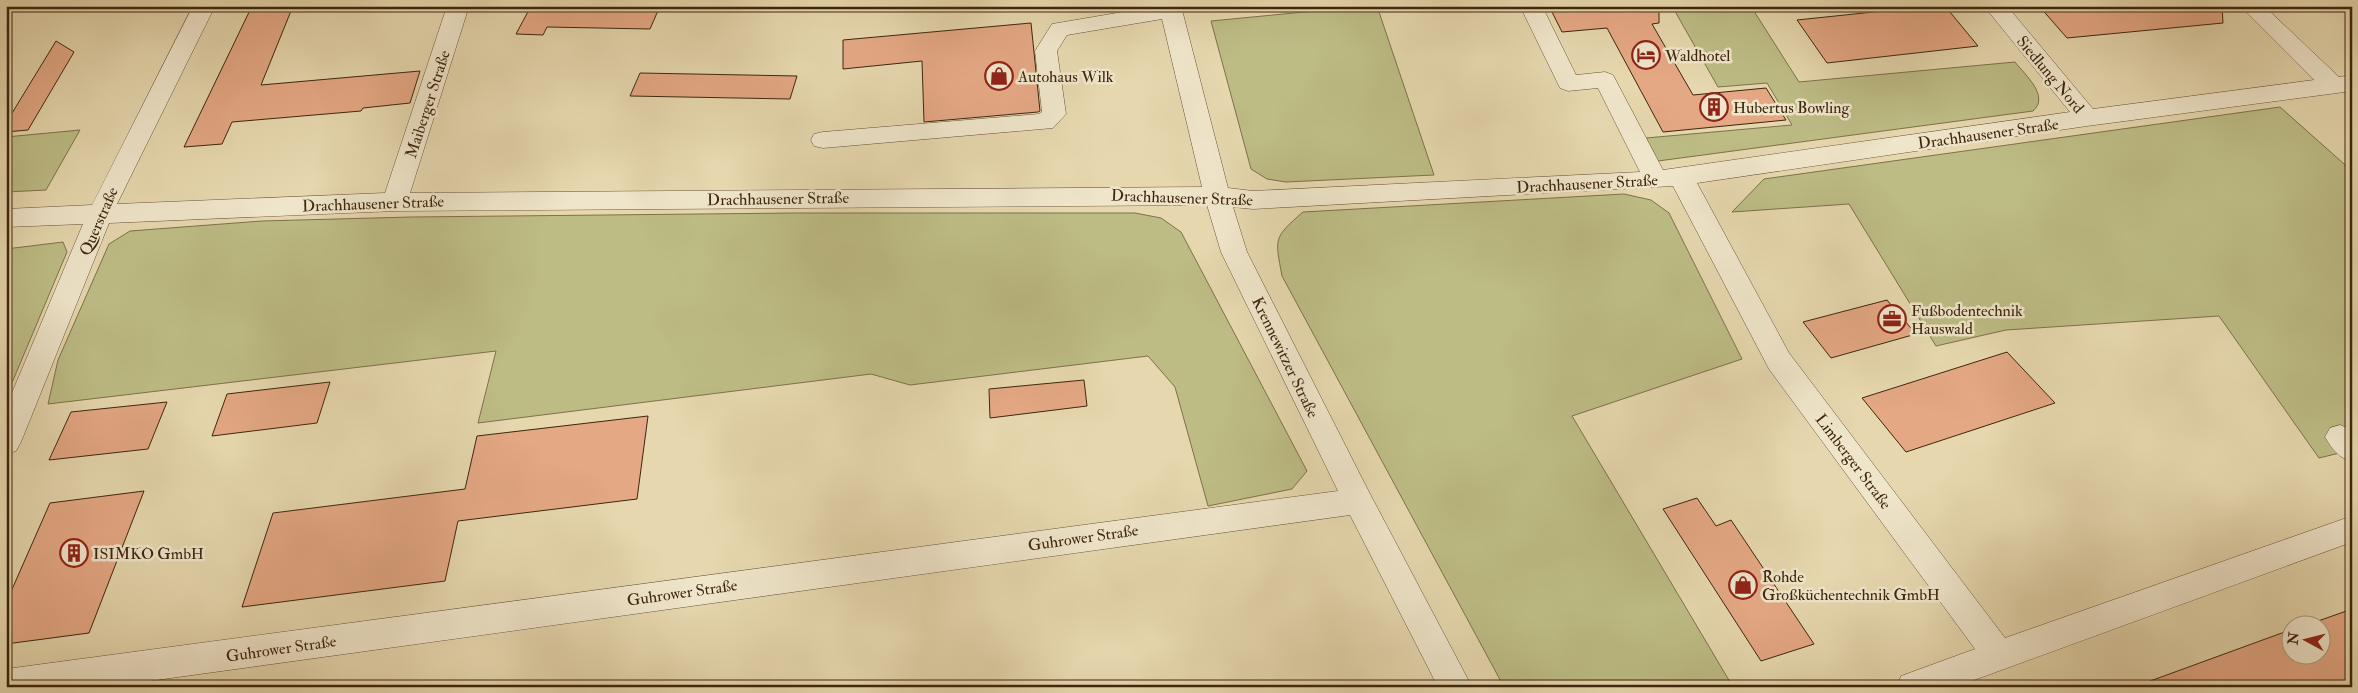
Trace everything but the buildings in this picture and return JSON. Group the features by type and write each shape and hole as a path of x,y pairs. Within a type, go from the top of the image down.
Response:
{"street":[{"name":"Querstraße","path":"6,442 100,214 204,6"},
{"name":"Maiberger Straße","path":"395,202 458,6"},
{"path":"1092,6 1170,8"},
{"name":"Limberger Straße","path":"1531,6 1568,83 1605,80 1669,179 1779,361 1999,655"},
{"name":"Siedlung Nord","path":"1995,6 2087,118"},
{"path":"2251,6 2343,84"},
{"path":"823,140 1045,122 1054,114 1046,51 1060,29 1102,24 1170,8"},
{"name":"Krennewitzer Straße","path":"1170,8 1217,196 1234,252 1358,501 1456,687"},
{"name":"Drachhausener Straße","path":"6,218 395,202 1217,196 1253,200 1669,179 2087,118 2343,84"},
{"name":"Guhrower Straße","path":"6,685 1358,501"},
{"path":"1913,687 2352,529"}],"shaded area":[{"path":"1377,6 1434,175 1286,182 1267,179 1251,169 1211,21"},
{"path":"1672,6 1774,6 1752,8 1799,82 2015,62 2034,86 2039,99 2038,105 2033,111 1658,161 1646,138 1792,125 1767,83 1718,87"},
{"path":"2280,107 2352,171 2352,450 2319,458 2219,316 2006,330 1936,346 1849,204 1732,212 1764,179"},
{"path":"80,130 46,190 6,192 6,137"},
{"path":"1624,194 1651,200 1669,213 1742,359 1572,416 1733,687 1504,687 1282,276 1278,254 1279,240 1286,228 1303,212"},
{"path":"797,213 1135,213 1161,218 1181,232 1307,471 1292,489 1208,506 1175,387 1148,356 910,385 871,374 478,423 496,351 48,404 58,360 109,244 130,231 262,221 411,217"},
{"path":"63,242 67,252 6,397 6,249"}],"place":[{"name":"Waldhotel","path":"1646,55"},
{"name":"Autohaus Wilk","path":"999,76"},
{"name":"Hubertus Bowling","path":"1714,107"},
{"name":"Fußbodentechnik Hauswald","path":"1892,319"},
{"name":"ISIMKO GmbH","path":"74,553"},
{"name":"Rohde Großküchentechnik GmbH","path":"1743,585"}]}
